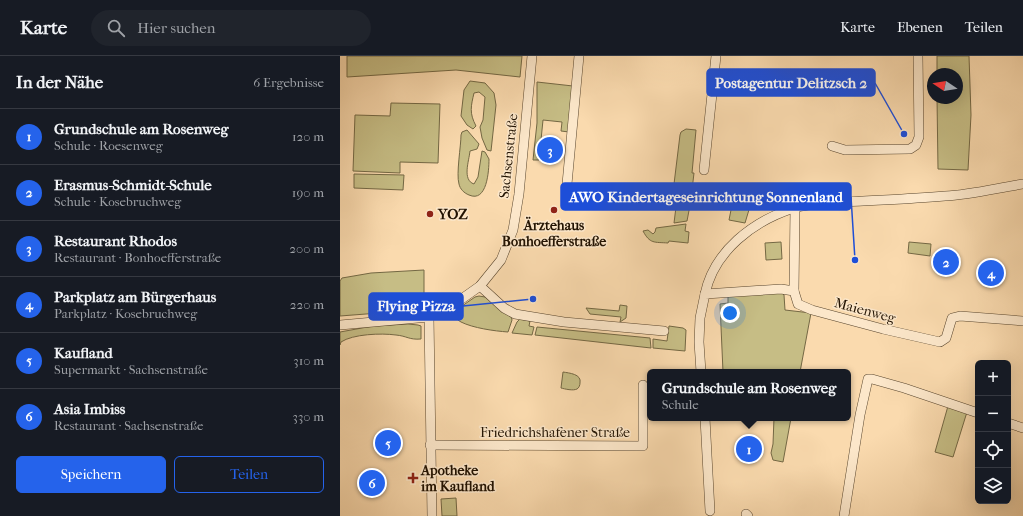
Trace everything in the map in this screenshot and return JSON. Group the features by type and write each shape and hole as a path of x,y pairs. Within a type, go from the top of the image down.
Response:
{"street":[{"name":"Sachsenstraße","path":"340,325 429,317 446,310 480,286 502,260 513,230 519,194 532,56"},
{"path":"567,184 579,56"},
{"path":"704,170 716,56"},
{"path":"832,146 845,150 910,149 916,145 919,137 918,56"},
{"path":"701,369 699,342 700,318 704,294 712,272 722,256 737,240 746,232 762,222 795,208 814,205 952,196 1023,184"},
{"path":"704,294 781,289 794,291 795,208"},
{"path":"480,286 504,308 515,314 564,322 664,331"},
{"name":"Maienweg","path":"794,291 798,304 812,310 883,329 940,342 946,338 952,318 960,316 1023,321"},
{"path":"429,317 432,516"},
{"path":"844,516 860,415 868,379 904,388 975,412"},
{"name":"Friedrichshafener Straße","path":"430,445 643,446 643,385"},
{"path":"705,421 710,511"},
{"path":"1011,425 1023,428"}],"shaded area":[{"path":"347,56 522,56 520,77 456,70 347,77"},
{"path":"937,56 969,56 971,115 968,170 938,169 937,104 963,104 963,68 937,68"},
{"path":"470,81 485,83 494,93 496,105 491,151 487,150 482,138 480,127 483,120 485,97 479,92 474,93 471,110 476,126 473,129 467,125 461,116 464,90"},
{"path":"537,82 573,86 569,132 561,131 562,122 543,120 539,160 533,160 537,123"},
{"path":"391,103 440,104 438,163 400,162 400,173 353,171 355,115 390,116"},
{"path":"686,129 696,130 692,173 694,173 692,190 682,194 677,192 674,184 680,135 681,132"},
{"path":"467,130 479,144 477,149 470,151 467,174 470,182 474,184 478,177 482,151 485,152 489,159 486,184 480,194 475,196 469,195 462,191 458,179 461,135 462,132"},
{"path":"354,174 404,175 403,190 354,188"},
{"path":"735,190 754,193 745,223 729,220"},
{"path":"677,199 691,200 687,221 674,223"},
{"path":"686,224 685,231 689,232 688,243 669,241 668,243 653,242 643,231 648,230 653,234 656,228"},
{"path":"781,242 782,259 766,260 765,243"},
{"path":"909,242 931,244 930,256 908,253"},
{"path":"424,270 424,303 418,310 340,316 340,281 342,278 371,273"},
{"path":"780,290 784,295 785,310 811,313 801,369 723,369 720,304 728,303 728,294"},
{"path":"475,297 485,297 511,316 512,320 508,332 471,326 458,320 452,313"},
{"path":"620,305 627,306 626,318 620,322 621,317 590,314 586,308 619,311"},
{"path":"520,319 530,321 529,326 534,327 532,335 512,333"},
{"path":"408,324 421,326 421,339 390,334 375,334 346,339 341,342 340,345 340,332 373,326"},
{"path":"669,326 683,328 686,330 685,351 653,348 653,339 667,341"},
{"path":"537,327 650,338 651,348 535,335"},
{"path":"563,372 574,374 579,378 580,384 578,389 571,390 561,388"},
{"path":"948,406 967,412 953,457 935,452"},
{"path":"774,421 790,421 783,462 773,460 771,453"},
{"path":"456,498 457,516 442,516 441,499"}],"place":[{"name":"Postagentur Delitzsch 2","path":"904,134"},
{"name":"Restaurant Rhodos","path":"550,150"},
{"name":"Ärztehaus Bonhoefferstraße","path":"554,210"},
{"name":"YOZ","path":"430,214"},
{"name":"AWO Kindertageseinrichtung Sonnenland","path":"855,260"},
{"name":"Erasmus-Schmidt-Schule","path":"946,262"},
{"name":"Parkplatz am Bürgerhaus","path":"991,273"},
{"name":"Flying Pizza","path":"533,299"},
{"name":"Kaufland","path":"388,443"},
{"name":"Grundschule am Rosenweg","path":"749,449"},
{"name":"Apotheke im Kaufland","path":"413,478"},
{"name":"Asia Imbiss","path":"372,483"}]}
